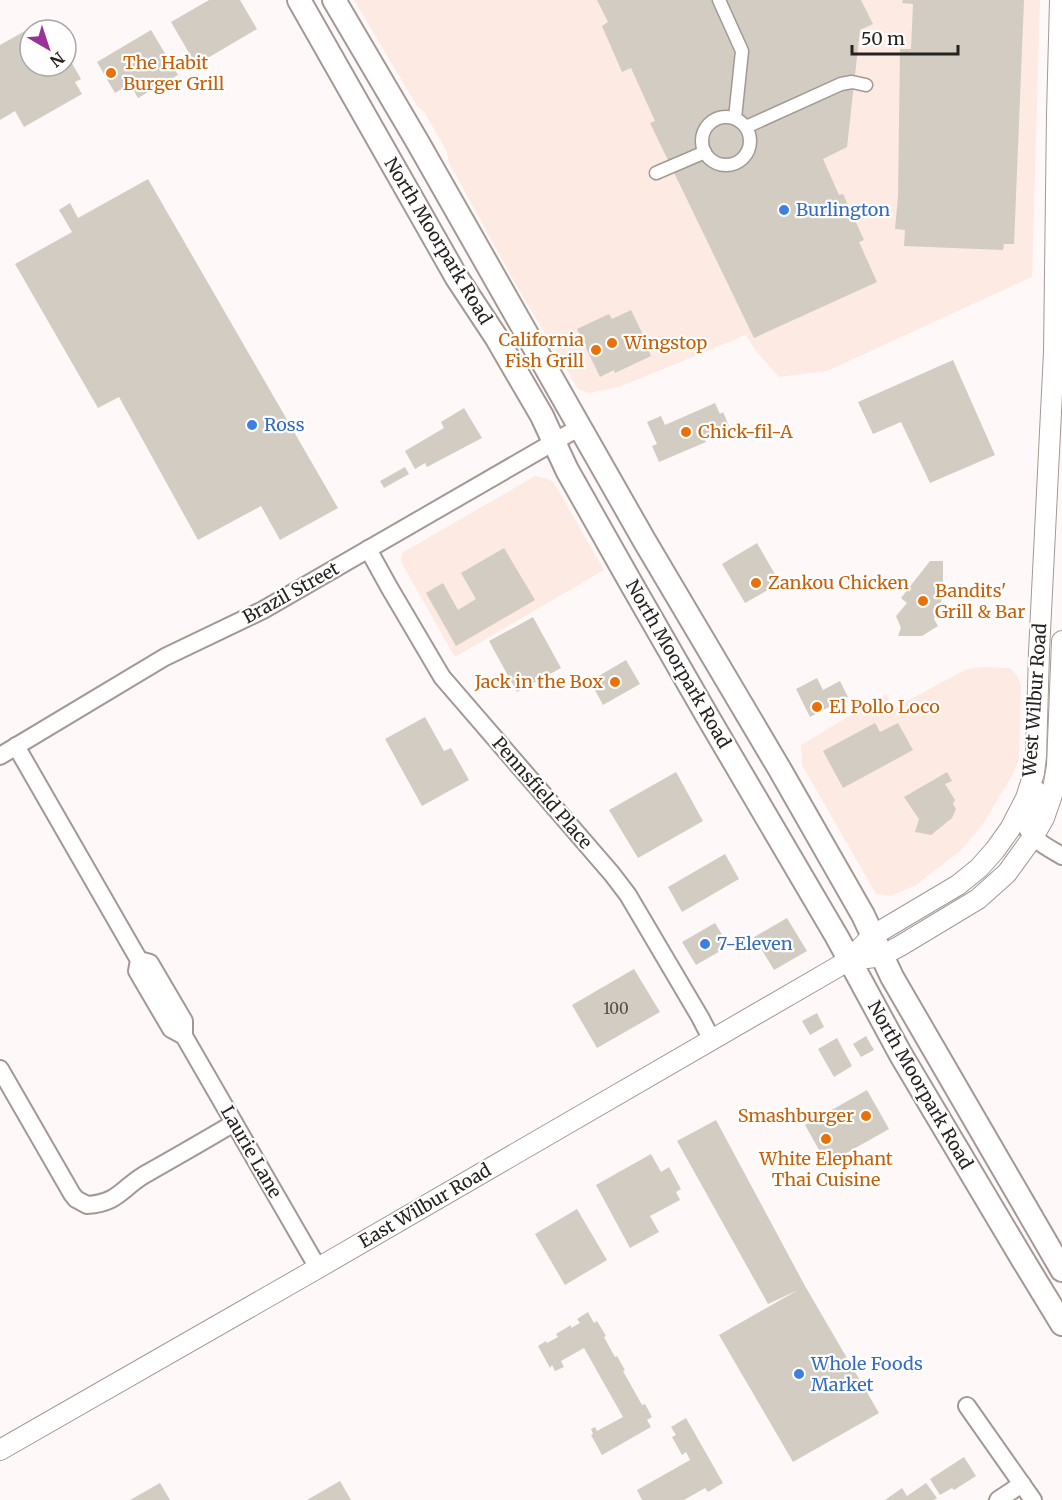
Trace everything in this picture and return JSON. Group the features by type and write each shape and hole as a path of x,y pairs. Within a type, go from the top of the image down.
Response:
{"main road":[{"name":"North Moorpark Road","path":"299,0 457,278 496,337 542,416 567,470 709,719 813,894 901,1055 1062,1324"},
{"name":"North Moorpark Road","path":"334,0 417,141 594,454 785,778 863,915 877,946 983,1136 1062,1270"}],"street":[{"path":"719,0 742,51 735,118"},
{"name":"West Wilbur Road","path":"849,960 877,946 979,868 1010,829 1026,798 1034,773 1057,381 1054,352 1060,0"},
{"path":"746,127 842,84 852,82 866,85"},
{"path":"719,118 735,118 746,127 750,141 749,149 745,156 732,164 716,162 705,152 703,136 706,128 719,118"},
{"path":"656,173 705,152"},
{"name":"Brazil Street","path":"0,756 165,657 263,610 580,427"},
{"name":"Pennsfield Place","path":"368,549 442,677 612,874 628,896 712,1040"},
{"name":"West Wilbur Road","path":"877,946 909,941 978,899 1007,873 1033,837 1047,810 1057,766 1062,641"},
{"name":"Laurie Lane","path":"16,746 139,960 137,971 171,1029 184,1036 318,1268"},
{"path":"1034,773 1040,782 1026,822 1028,830 1033,837 1062,856"},
{"name":"East Wilbur Road","path":"0,1450 849,960"},
{"path":"0,1070 72,1194 87,1205 106,1202 118,1196 141,1178 234,1123"},
{"path":"967,1406 1033,1500"},
{"path":"998,1500 1022,1484"}],"shaded area":[{"path":"354,0 1040,0 1032,277 827,371 779,377 755,350 746,335 619,387 589,393 578,389 515,283 449,163 447,152 425,113 417,106"},
{"path":"535,476 549,479 554,483 604,570 455,657 401,562 402,553"},
{"path":"1010,668 1021,685 1019,759 1013,774 983,824 960,851 916,885 891,896 876,894 802,765 801,745 886,694 894,708 967,669"}],"building":[{"path":"209,0 240,0 257,29 196,65 171,22"},
{"path":"597,0 861,0 873,24 860,30 847,147 823,159 839,195 843,194 864,240 859,242 877,282 754,338 650,123 655,121 631,68 622,72 602,26 608,22"},
{"path":"903,0 1024,0 1014,244 1004,244 1003,250 904,246 905,230 895,229 898,196 900,49 911,49 913,4 902,3"},
{"path":"151,30 178,75 138,98 130,84 115,93 97,62"},
{"path":"18,35 18,78 78,78 78,74 81,79 75,82 82,94 24,127 15,111 0,120 0,45"},
{"path":"148,179 338,508 280,540 261,506 198,540 119,397 98,408 15,264 72,232 59,210 70,203 78,218"},
{"path":"631,310 643,335 645,334 648,340 645,342 651,356 615,373 614,370 600,377 577,329 609,314 612,319"},
{"path":"953,360 995,455 930,483 901,422 873,434 858,402"},
{"name":"Chick-fil-A","path":"715,403 720,414 723,412 729,426 720,430 721,433 705,440 706,442 659,462 652,446 657,444 647,422 661,416 665,425"},
{"path":"464,408 482,438 427,467 425,463 415,469 405,451 444,428 441,422"},
{"path":"405,467 409,474 384,488 380,481"},
{"path":"757,543 780,583 745,603 722,564"},
{"path":"504,548 535,600 456,646 426,593 443,583 458,610 476,599 461,573"},
{"name":"Bandits' Grill & Bar","path":"930,561 943,561 943,596 934,619 938,626 922,636 898,636 901,628 896,616 907,603 901,598"},
{"path":"533,617 561,668 517,692 489,641"},
{"name":"Jack in the Box","path":"626,660 640,684 603,705 590,681"},
{"name":"El Pollo Loco","path":"817,678 823,690 840,681 848,697 810,717 796,689"},
{"path":"425,717 444,751 451,748 469,780 422,806 385,739"},
{"path":"875,723 880,732 898,723 913,750 843,788 823,751"},
{"path":"676,772 703,821 638,858 609,810"},
{"path":"947,772 952,781 945,784 955,800 953,804 956,809 952,818 931,835 915,832 919,819 904,797"},
{"path":"725,854 739,879 682,912 668,887"},
{"path":"787,918 807,951 774,970 754,937"},
{"name":"7-Eleven","path":"715,923 729,946 696,965 682,942"},
{"path":"634,969 660,1012 597,1048 572,1005"},
{"path":"817,1013 824,1027 810,1035 802,1021"},
{"path":"866,1036 874,1050 861,1057 853,1044"},
{"path":"837,1038 852,1066 834,1077 818,1049"},
{"path":"867,1090 889,1129 827,1164 805,1125"},
{"name":"Whole Foods Market","path":"716,1120 805,1286 879,1413 793,1462 719,1335 798,1290 768,1304 677,1141"},
{"path":"651,1154 661,1172 669,1167 681,1189 676,1192 680,1200 650,1216 659,1232 630,1248 596,1185"},
{"path":"577,1209 607,1260 565,1285 535,1234"},
{"path":"588,1312 594,1323 597,1321 642,1405 645,1404 652,1417 647,1420 651,1427 602,1455 591,1435 593,1434 591,1429 595,1427 597,1431 623,1417 584,1348 561,1361 564,1367 555,1371 552,1365 550,1368 538,1346 558,1337 556,1334 571,1325 571,1328 580,1323 577,1319"},
{"path":"686,1418 723,1483 708,1492 705,1488 684,1500 642,1500 637,1490 690,1460 686,1452 682,1455 672,1437 676,1435 671,1427"},
{"path":"964,1457 976,1476 954,1490 952,1488 940,1495 930,1479"},
{"path":"340,1481 351,1500 307,1500"},
{"path":"160,1483 170,1500 130,1500"},
{"path":"926,1483 937,1498 934,1500 885,1500 902,1488 907,1496"}],"place":[{"name":"The Habit Burger Grill","path":"111,73"},
{"name":"Burlington","path":"784,210"},
{"name":"Wingstop","path":"612,343"},
{"name":"California Fish Grill","path":"596,350"},
{"name":"Ross","path":"252,425"},
{"name":"Chick-fil-A","path":"686,432"},
{"name":"Zankou Chicken","path":"756,583"},
{"name":"Bandits' Grill & Bar","path":"923,601"},
{"name":"Jack in the Box","path":"615,682"},
{"name":"El Pollo Loco","path":"817,707"},
{"name":"7-Eleven","path":"705,944"},
{"name":"Smashburger","path":"866,1116"},
{"name":"White Elephant Thai Cuisine","path":"826,1139"},
{"name":"Whole Foods Market","path":"799,1374"}]}
